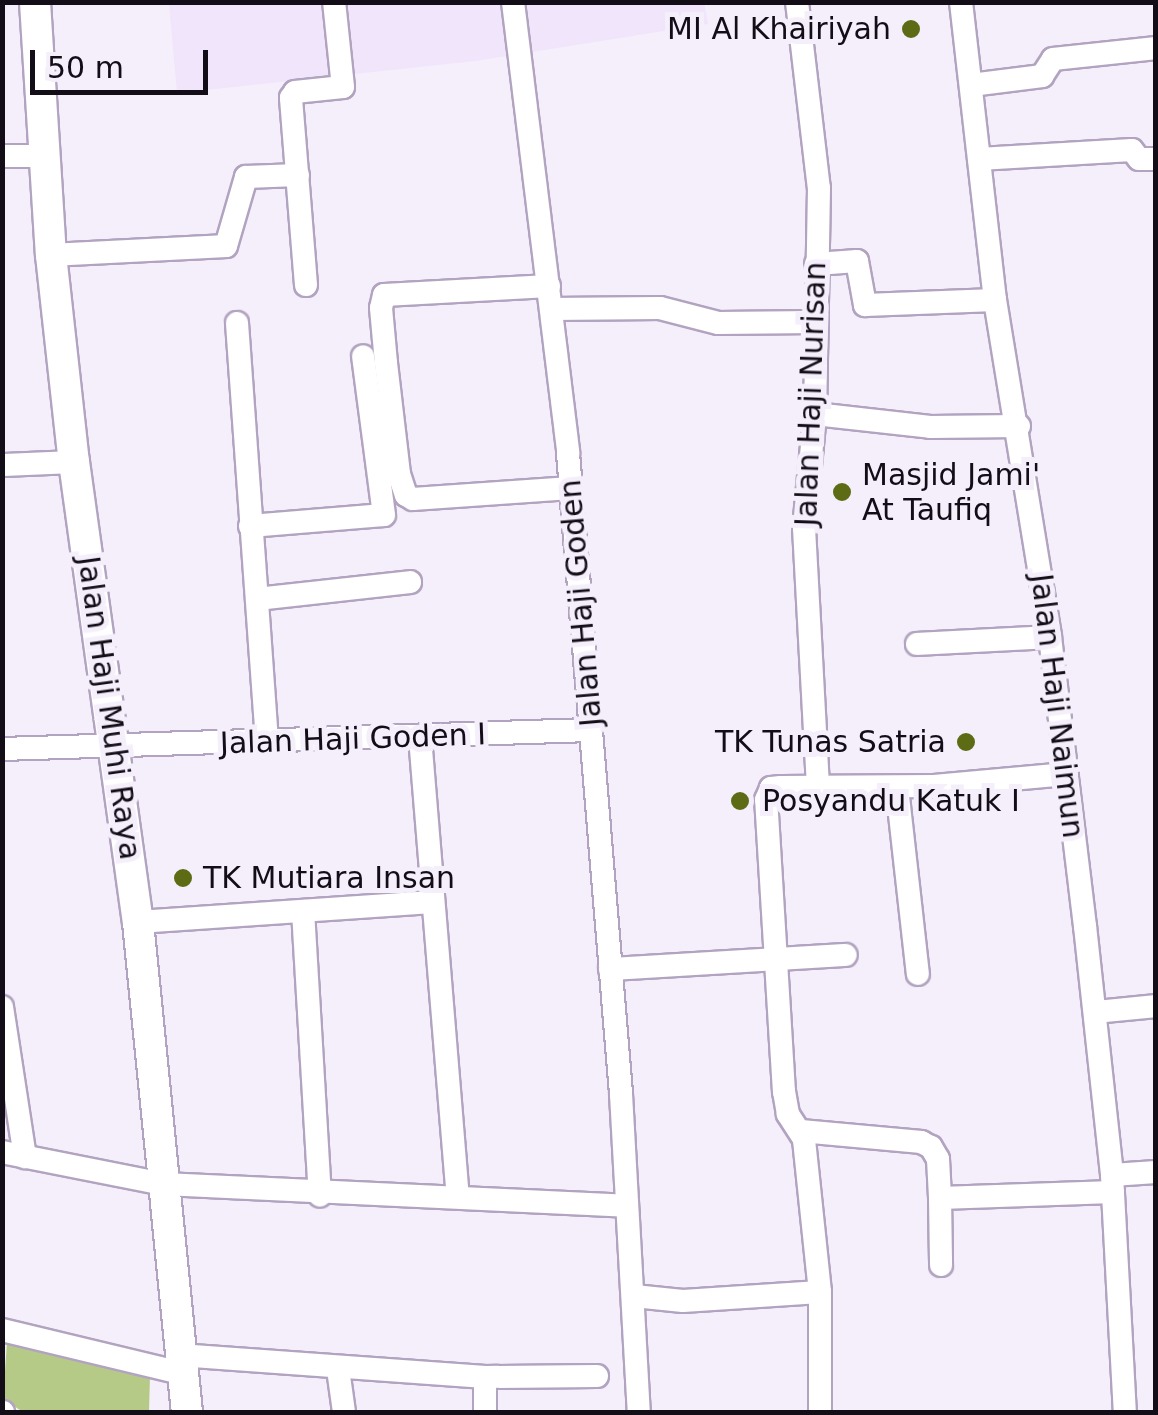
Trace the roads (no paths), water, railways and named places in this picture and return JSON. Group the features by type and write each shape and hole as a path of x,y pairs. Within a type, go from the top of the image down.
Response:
{"street":[{"name":"Jalan Haji Muhi Raya","path":"35,2 52,255 74,462 138,922 187,1412"},
{"path":"306,285 292,94 340,89 343,75 334,2"},
{"name":"Jalan Haji Goden","path":"513,2 571,488 610,969 639,1412"},
{"name":"Jalan Haji Nurisan","path":"797,2 819,188 815,414 804,528 818,787"},
{"name":"Jalan Haji Naimun","path":"961,2 995,300 1019,426 1050,637 1094,1012 1112,1183 1125,1412"},
{"path":"971,85 1042,76 1053,59 1156,48"},
{"path":"979,159 1132,150 1139,159 1154,159 1156,184"},
{"path":"2,156 44,156"},
{"path":"52,255 226,246 246,177 298,175"},
{"path":"816,264 856,262 865,305 995,300"},
{"path":"571,488 412,499 406,495 400,474 380,308 384,295 550,298 660,308 703,321 815,322"},
{"path":"237,323 267,743"},
{"path":"250,526 384,515 363,356"},
{"path":"815,414 930,427 1019,426"},
{"path":"2,465 74,462"},
{"path":"257,599 410,582"},
{"path":"917,644 1050,637"},
{"name":"Jalan Haji Goden I","path":"2,748 115,748 592,730"},
{"path":"420,737 458,1195"},
{"path":"820,1412 820,1292 801,1131 788,1114 784,1092 766,800 770,788 897,788 1066,774"},
{"path":"897,788 918,974"},
{"path":"138,922 432,902"},
{"path":"303,911 320,1195"},
{"path":"610,969 673,962 775,962 846,955"},
{"path":"2,1006 14,1154 164,1184 320,1195 458,1195 625,1206"},
{"path":"1094,1012 1156,1006"},
{"path":"801,1131 921,1142 931,1148 938,1160 941,1264"},
{"path":"940,1198 1112,1183 1156,1172"},
{"path":"634,1296 671,1301 820,1292"},
{"path":"2,1330 180,1364 486,1378 598,1376"},
{"path":"338,1369 344,1412"},
{"path":"486,1378 486,1412"}],"place":[{"name":"MI Al Khairiyah","path":"911,29"},
{"name":"Masjid Jami' At Taufiq","path":"842,492"},
{"name":"TK Tunas Satria","path":"966,742"},
{"name":"Posyandu Katuk I","path":"740,801"},
{"name":"TK Mutiara Insan","path":"183,878"}]}
